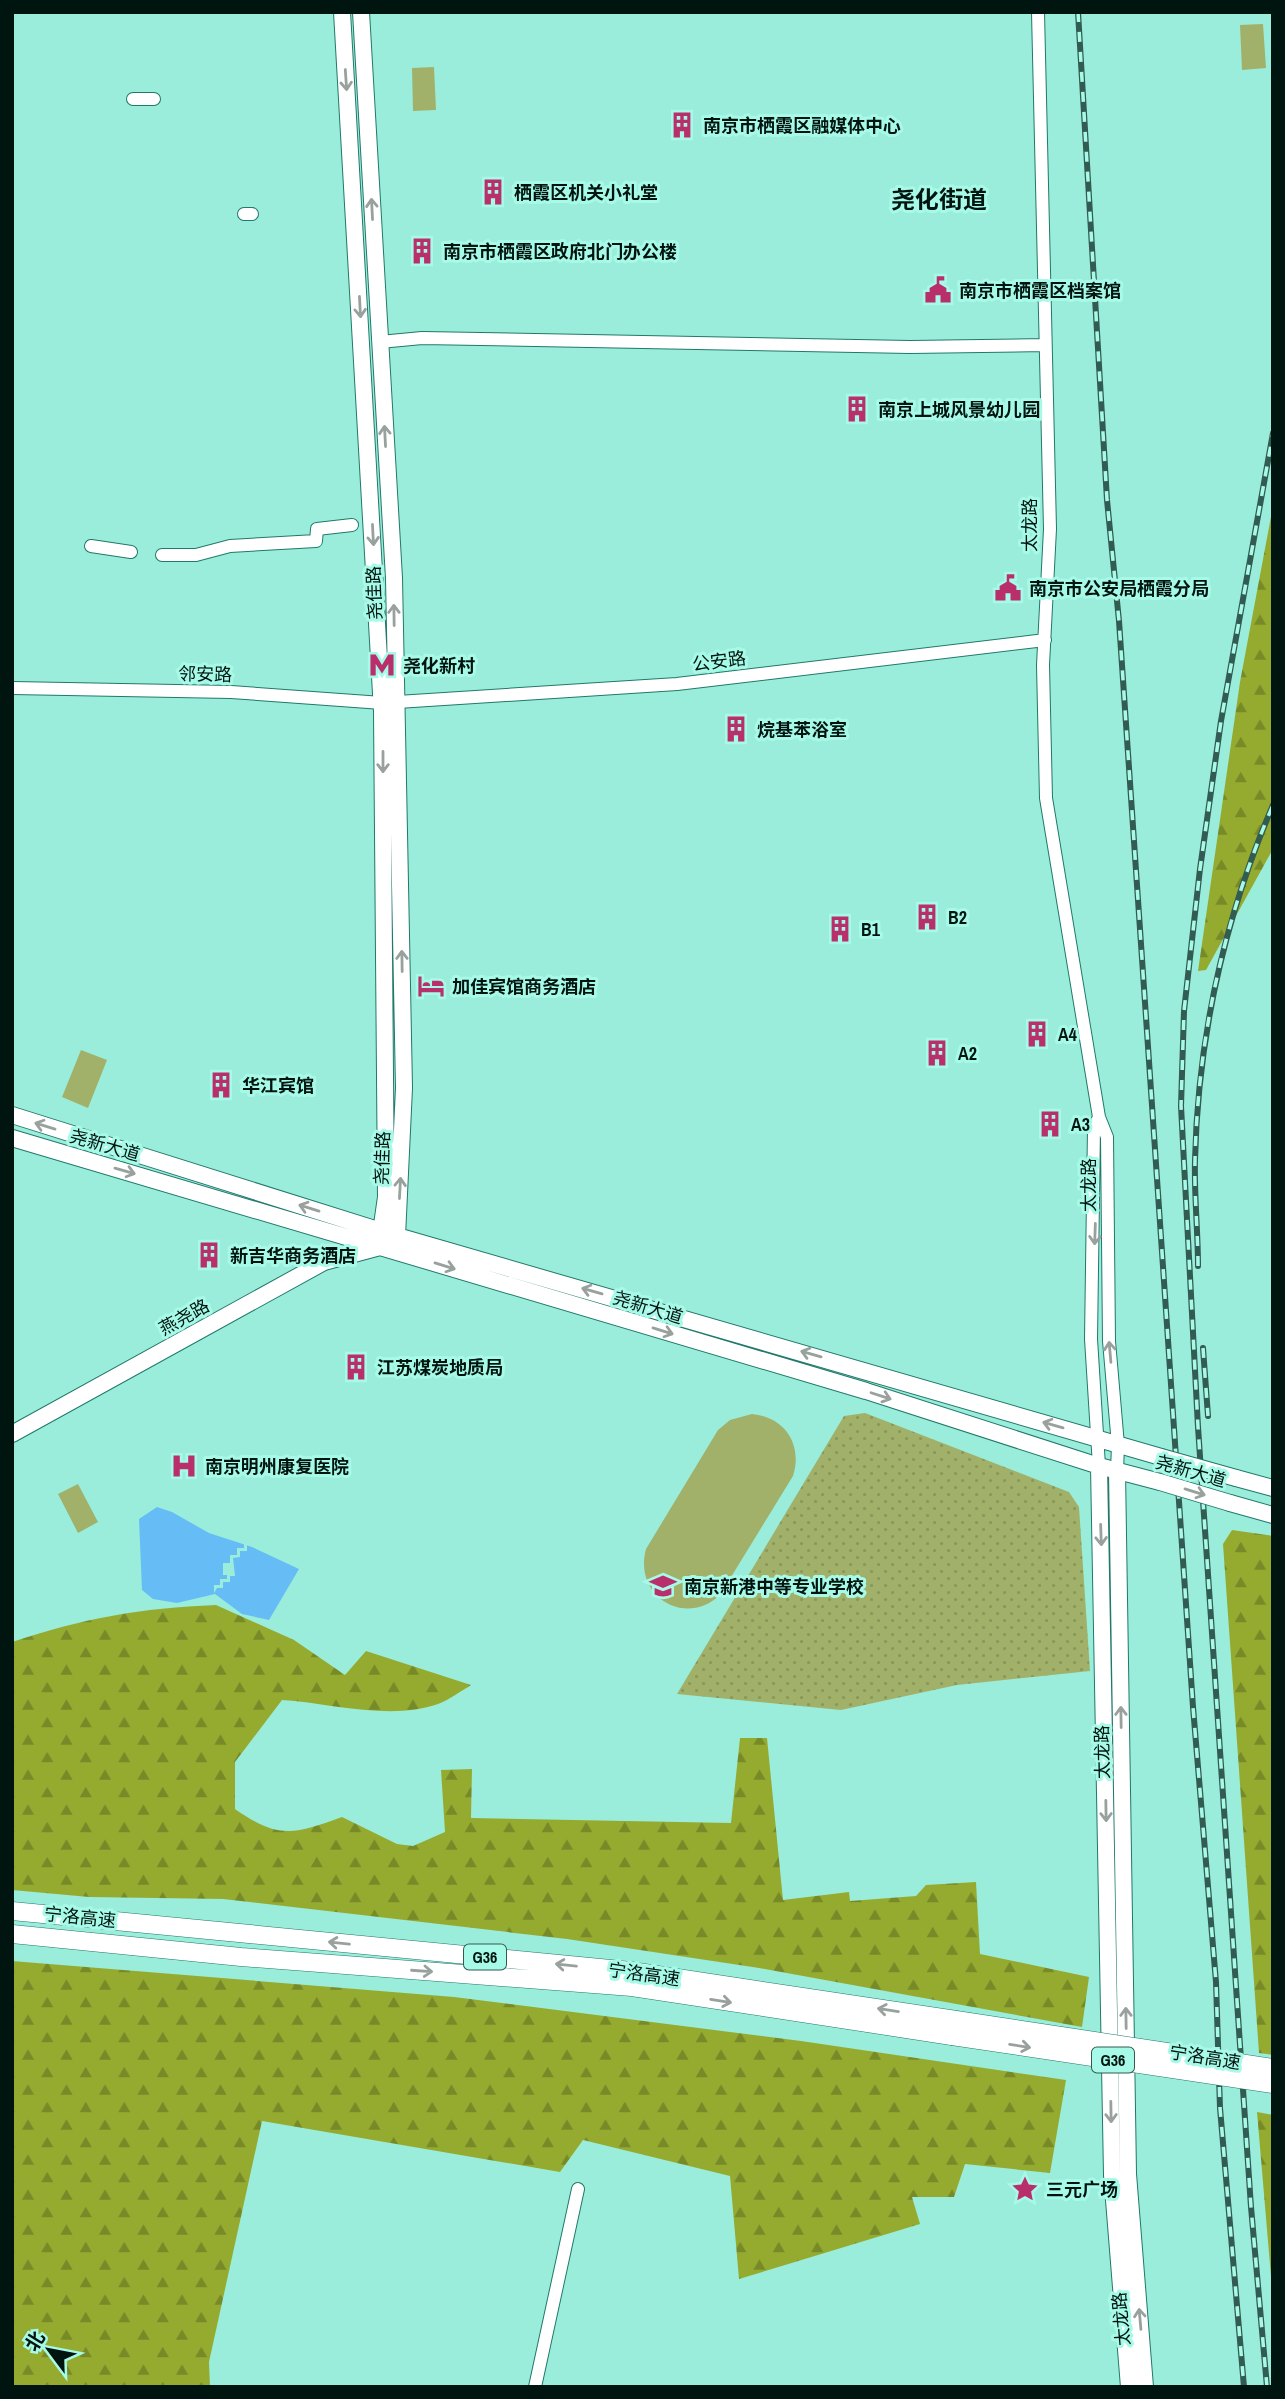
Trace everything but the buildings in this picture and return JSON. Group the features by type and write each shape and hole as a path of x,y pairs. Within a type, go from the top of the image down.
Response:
{"highway":[{"path":"12,1901 134,1923"},
{"name":"宁洛高速","path":"12,1911 631,1971 1273,2084"},
{"name":"宁洛高速","path":"12,1934 241,1957 632,1987 1273,2068"},
{"path":"12,1945 92,1953 241,1957"}],"main road":[{"name":"尧佳路","path":"342,12 389,702 404,1088 385,1240"},
{"name":"尧佳路","path":"360,12 394,578 389,702"},
{"name":"尧新大道","path":"12,1115 385,1240 1099,1466 1273,1515"},
{"name":"尧新大道","path":"12,1138 1273,1488"},
{"name":"燕尧路","path":"12,1434 324,1262 385,1240"},
{"name":"太龙路","path":"1099,1466 1112,2175 1129,2387"},
{"name":"太龙路","path":"1117,1471 1128,2174 1145,2387"}],"street":[{"name":"太龙路","path":"1038,12 1050,529 1045,639 1046,798 1100,1117 1107,1137 1109,1341 1118,1445 1117,1471"},
{"path":"133,99 154,99"},
{"path":"380,342 422,338 910,347 1045,345"},
{"path":"162,555 196,555 230,545 316,541 317,529 352,525"},
{"path":"91,546 131,552"},
{"name":"公安路","path":"389,702 677,684 1045,639"},
{"name":"邻安路","path":"12,688 231,692 389,702"},
{"name":"太龙路","path":"1099,1466 1091,1327 1095,1234 1094,1128 1100,1117"},
{"path":"535,2387 578,2189"}],"green space":[{"path":"1263,24 1266,68 1242,70 1240,25"},
{"path":"434,67 436,110 413,111 412,68"},
{"path":"1273,506 1273,849 1206,970 1198,971 1240,682"},
{"path":"81,1050 107,1060 88,1108 62,1097"},
{"path":"865,1413 1069,1492 1079,1507 1090,1671 957,1685 841,1710 677,1694 844,1416"},
{"path":"752,1414 774,1421 789,1434 795,1454 793,1476 720,1595 706,1604 692,1608 665,1602 654,1593 647,1581 644,1566 646,1549 718,1430 730,1420"},
{"path":"78,1484 98,1522 78,1533 58,1494"},
{"path":"1232,1530 1273,1536 1273,2055 1259,2053 1223,1544"},
{"path":"216,1605 294,1640 345,1675 366,1651 471,1685 438,1704 401,1711 360,1710 282,1700 235,1762 235,1809 264,1826 276,1830 299,1830 342,1817 397,1844 413,1846 445,1832 441,1770 472,1769 471,1818 731,1823 740,1738 767,1738 783,1900 849,1892 850,1901 916,1896 926,1885 976,1882 980,1954 1089,1977 1082,2027 759,1968 567,1939 223,1899 89,1897 12,1890 12,1642 113,1616"},
{"path":"12,1961 454,1997 801,2041 1066,2080 1050,2173 965,2164 954,2197 912,2197 920,2224 739,2279 730,2176 583,2140 560,2172 262,2121 209,2362 210,2387 12,2387"},
{"path":"1257,2112 1273,2115 1273,2300"}],"water":[{"path":"157,1507 172,1512 209,1533 252,1547 299,1569 269,1620 242,1614 215,1594 177,1603 153,1599 142,1590 139,1519"}],"pier":[{"path":"244,1541 247,1542 247,1551 240,1551 240,1557 233,1558 235,1576 230,1576 230,1582 223,1582 223,1588 217,1588 214,1593 214,1585 220,1585 220,1579 227,1579 227,1575 223,1575 223,1563 230,1563 230,1555 237,1555 237,1548 244,1548"}],"railway":[{"path":"1078,12 1107,500 1119,621 1193,1707 1216,1982 1220,2108 1244,2387"},
{"path":"1267,2387 1251,2207 1198,1427 1181,1106 1184,1011 1200,869 1221,721 1273,433"},
{"path":"1198,1266 1195,1160 1197,1114 1208,1023 1228,934 1273,805"},
{"path":"1203,1348 1208,1416"}],"place":[{"name":"南京市栖霞区融媒体中心","path":"682,125"},
{"name":"栖霞区机关小礼堂","path":"493,192"},
{"name":"南京市栖霞区政府北门办公楼","path":"422,251"},
{"name":"南京市栖霞区档案馆","path":"938,290"},
{"name":"南京上城风景幼儿园","path":"857,409"},
{"name":"南京市公安局栖霞分局","path":"1008,588"},
{"name":"尧化新村","path":"382,665"},
{"name":"烷基苯浴室","path":"736,729"},
{"name":"B2","path":"927,917"},
{"name":"B1","path":"840,929"},
{"name":"加佳宾馆商务酒店","path":"431,986"},
{"name":"A4","path":"1037,1034"},
{"name":"A2","path":"937,1053"},
{"name":"华江宾馆","path":"221,1085"},
{"name":"A3","path":"1050,1124"},
{"name":"新吉华商务酒店","path":"209,1255"},
{"name":"江苏煤炭地质局","path":"356,1367"},
{"name":"南京明州康复医院","path":"184,1466"},
{"name":"南京新港中等专业学校","path":"663,1586"},
{"name":"三元广场","path":"1025,2189"}],"district":[{"name":"尧化街道","path":"939,199"}]}
